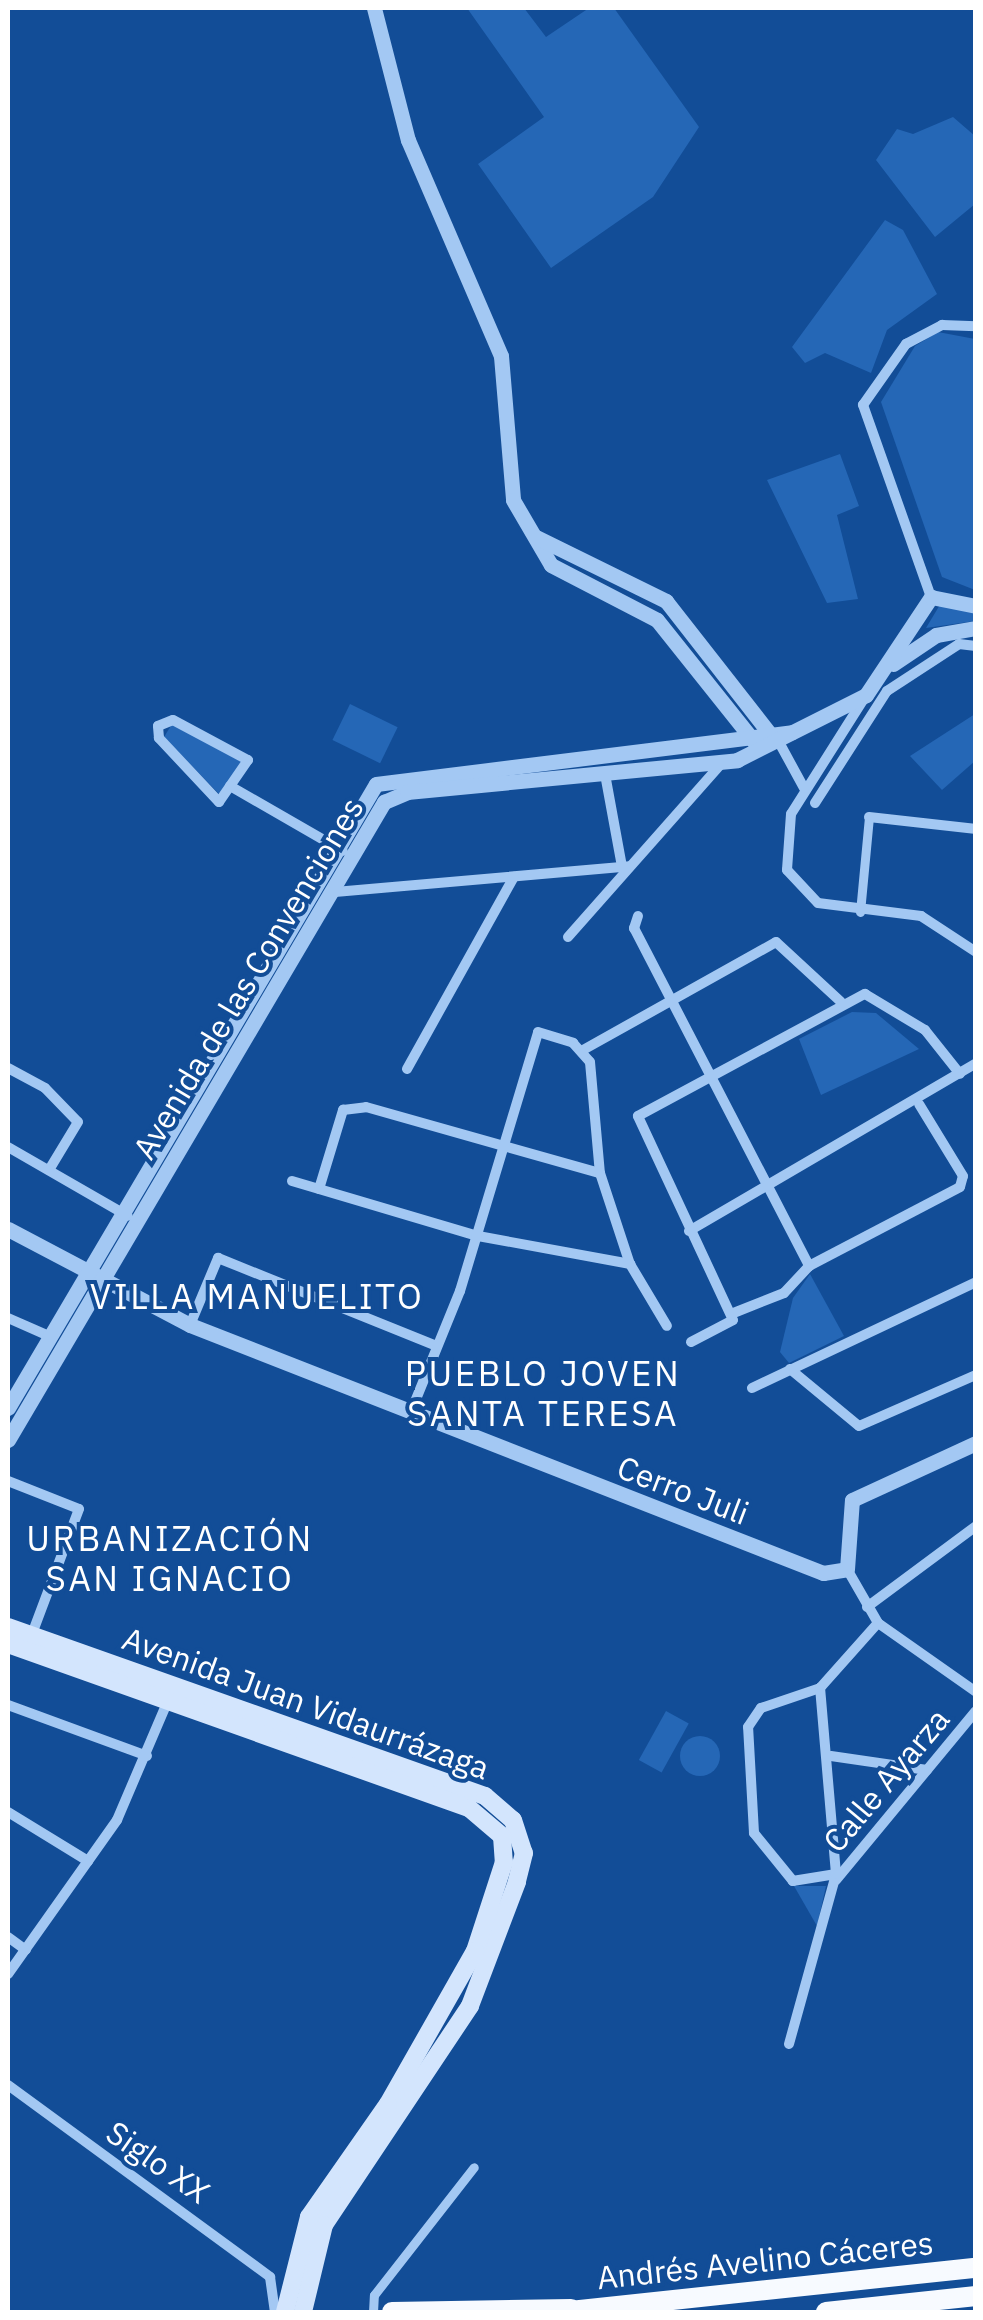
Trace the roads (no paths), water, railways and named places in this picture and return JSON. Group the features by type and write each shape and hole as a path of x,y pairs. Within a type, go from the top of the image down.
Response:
{"highway":[{"name":"Andrés Avelino Cáceres","path":"392,2312 566,2311 976,2268"},
{"name":"Andrés Avelino Cáceres","path":"826,2312 976,2296"}],"main road":[{"name":"Avenida Juan Vidaurrázaga","path":"8,1627 29,1643 167,1703 470,1808 502,1836 496,1896 439,2037 324,2225 304,2282 303,2312"},
{"name":"Avenida Juan Vidaurrázaga","path":"8,1644 29,1643 498,1806 524,1853 470,2006 439,2037 309,2217 280,2287 285,2312"}],"street":[{"path":"374,8 408,140 494,334 507,396 504,475 536,538 552,565 657,620 757,745"},
{"path":"931,597 863,405 906,344 942,325 976,326"},
{"path":"536,538 666,601 781,742 804,788"},
{"path":"931,597 976,606"},
{"path":"931,597 804,788 785,827 786,870 818,902 860,912 920,916 976,952"},
{"path":"886,670 936,635 976,628"},
{"path":"815,803 887,691 959,644 976,646"},
{"name":"Avenida de las Convenciones","path":"8,1408 89,1273 257,1022 335,892 371,790 390,776 781,742 866,695"},
{"path":"173,720 248,760 230,786 219,802 158,726 173,720"},
{"name":"Avenida de las Convenciones","path":"8,1440 17,1393 104,1282 130,1216 241,1014 346,852 384,802 399,793 720,765 757,745"},
{"path":"568,937 626,866 720,765"},
{"path":"606,774 626,866"},
{"path":"230,786 346,852"},
{"path":"860,912 869,817 976,829"},
{"path":"335,892 626,866"},
{"path":"407,1070 514,877"},
{"path":"638,916 634,928 810,1266"},
{"path":"410,1414 478,1236 533,1036 583,1050 776,942 841,1002"},
{"path":"691,1342 733,1323 731,1314 638,1116 841,1002 865,994 892,1002 960,1074"},
{"path":"241,1014 257,1022"},
{"path":"583,1050 600,1173 630,1264 667,1326"},
{"path":"689,1231 919,1104 976,1063"},
{"path":"8,1068 45,1088 78,1122 49,1170"},
{"path":"731,1314 784,1293 810,1266 963,1182 919,1104"},
{"path":"319,1188 342,1110 366,1106 600,1173"},
{"path":"8,1148 130,1216"},
{"path":"292,1180 478,1236 630,1264"},
{"name":"Cerro Juli","path":"8,1229 190,1325 806,1568 847,1569"},
{"path":"190,1325 218,1258 436,1346"},
{"path":"752,1388 976,1282"},
{"path":"8,1318 50,1336"},
{"path":"790,1370 859,1426 976,1374"},
{"path":"976,1443 852,1500 847,1569 878,1623 976,1692"},
{"path":"8,1481 79,1509 29,1643"},
{"path":"867,1607 976,1526"},
{"path":"836,1877 793,1881 761,1837 753,1713 820,1688 878,1623"},
{"path":"789,2044 836,1877 830,1756 820,1688"},
{"path":"8,1974 88,1861 148,1756 167,1703"},
{"path":"8,1705 148,1756"},
{"name":"Calle Ayarza","path":"836,1877 976,1712"},
{"path":"830,1756 927,1770"},
{"path":"8,1812 88,1861"},
{"path":"8,1937 26,1950"},
{"name":"Siglo XX","path":"8,2084 280,2287"},
{"path":"373,2312 374,2295 474,2167"},
{"path":"275,2312 280,2287 304,2282"}],"district":[{"name":"VILLA MANUELITO","path":"257,1296"},
{"name":"PUEBLO JOVEN SANTA TERESA","path":"543,1393"},
{"name":"URBANIZACIÓN SAN IGNACIO","path":"170,1558"}]}
